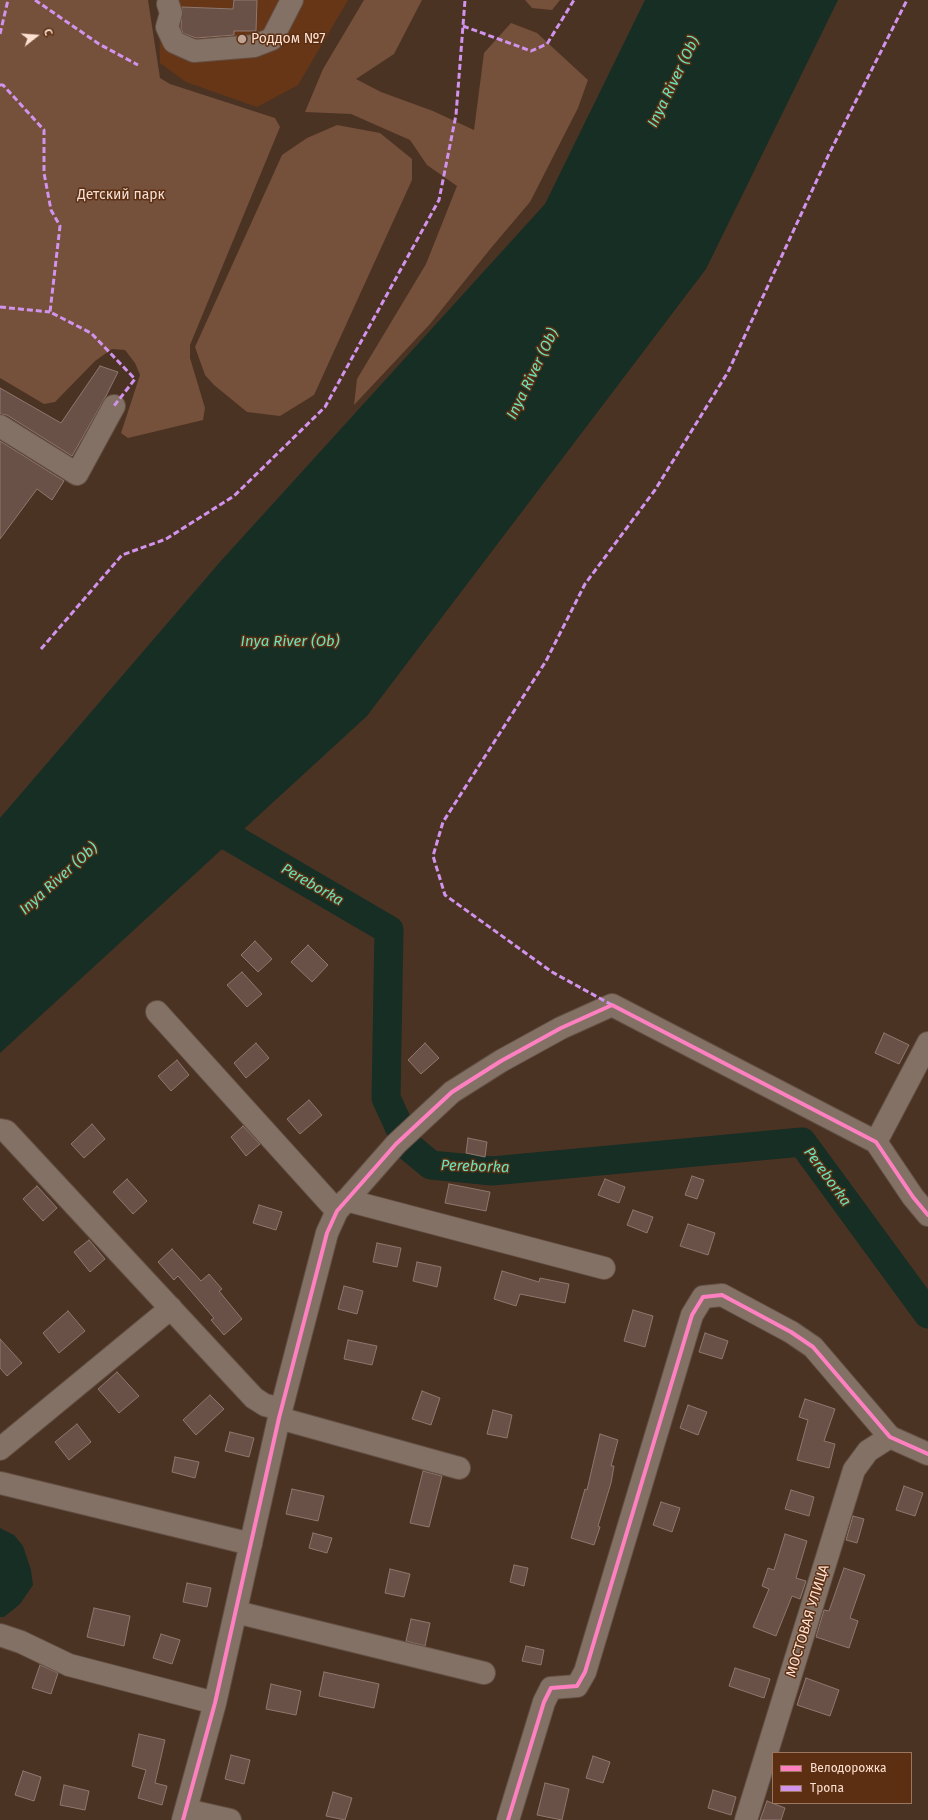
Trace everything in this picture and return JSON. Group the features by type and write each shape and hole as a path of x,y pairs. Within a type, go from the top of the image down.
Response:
{"street":[{"path":"168,4 171,13 167,27 174,42 194,51 254,46 272,39 292,0"},
{"path":"0,426 77,474 114,406"},
{"path":"230,1820 184,1815 215,1703 280,1414 327,1233 342,1206 396,1144 452,1092 501,1060 561,1028 612,1004 876,1142 913,1197 928,1215"},
{"path":"157,1012 342,1206 604,1268"},
{"path":"876,1142 928,1043"},
{"path":"0,1130 6,1131 254,1398 280,1414 459,1468"},
{"path":"508,1820 544,1702 551,1688 577,1686 585,1672 692,1315 703,1296 722,1295 792,1332 813,1347 890,1437 928,1454"},
{"path":"0,1449 171,1308"},
{"name":"МОСТОВАЯ УЛИЦА","path":"746,1820 854,1470 868,1451 890,1437"},
{"path":"0,1483 251,1544"},
{"path":"236,1612 484,1673"},
{"path":"0,1635 21,1642 69,1665 215,1703"}],"shaded area":[{"name":"Роддом №7","path":"164,0 348,0 298,85 257,107 186,82 160,63 159,15"}],"green space":[{"name":"Детский парк","path":"0,0 148,0 160,78 170,84 275,118 280,127 190,345 190,358 205,408 203,420 128,438 121,433 140,375 135,363 125,350 112,349 95,361 55,402 44,404 0,378"},
{"path":"364,0 422,0 394,54 356,79 381,92 433,111 474,130 484,53 511,23 537,33 588,80 578,108 530,202 430,324 354,405 357,379 426,264 457,186 427,165 410,140 351,114 305,112 323,69"},
{"path":"525,0 560,0 552,10 532,8"},
{"path":"337,125 380,133 412,159 412,180 314,395 280,416 247,412 214,385 205,375 195,347 282,155 307,138"}],"water":[{"name":"Inya River (Ob)","path":"645,0 838,0 706,269 367,716 0,1053 0,818 220,562 545,204"},
{"path":"0,1528 14,1535 23,1546 31,1570 33,1585 20,1604 4,1617 0,1617"}],"building":[{"path":"234,0 257,0 256,31 234,31 234,35 196,38 183,33 181,28 182,7 233,9"},
{"path":"100,366 118,372 72,456 7,415 0,414 0,388 61,423"},
{"path":"0,441 64,481 52,500 37,489 0,539"},
{"path":"255,941 272,959 258,972 241,955"},
{"path":"308,945 328,965 312,982 291,962"},
{"path":"242,972 262,994 247,1007 227,985"},
{"path":"884,1033 909,1045 899,1064 875,1053"},
{"path":"256,1043 269,1058 246,1078 234,1063"},
{"path":"425,1043 439,1058 421,1074 408,1060"},
{"path":"177,1060 189,1075 171,1091 158,1076"},
{"path":"309,1100 322,1115 300,1134 287,1119"},
{"path":"92,1124 105,1139 84,1158 71,1144"},
{"path":"243,1126 260,1144 246,1156 231,1137"},
{"path":"468,1138 487,1142 485,1157 466,1153"},
{"path":"692,1176 704,1180 697,1199 685,1195"},
{"path":"127,1179 147,1201 133,1214 113,1192"},
{"path":"605,1179 625,1187 619,1203 598,1195"},
{"path":"449,1184 490,1192 486,1211 445,1203"},
{"path":"37,1186 57,1208 43,1221 23,1199"},
{"path":"259,1205 282,1212 276,1230 253,1223"},
{"path":"633,1210 653,1217 647,1233 627,1225"},
{"path":"688,1224 715,1233 708,1255 680,1246"},
{"path":"89,1240 105,1259 90,1272 74,1252"},
{"path":"377,1243 401,1248 397,1267 373,1262"},
{"path":"172,1249 201,1281 209,1274 222,1289 219,1291 242,1319 224,1335 211,1320 214,1318 178,1276 174,1280 158,1262"},
{"path":"417,1262 441,1267 437,1287 413,1281"},
{"path":"502,1271 539,1282 540,1278 569,1284 565,1303 520,1294 516,1306 494,1299"},
{"path":"344,1286 363,1291 357,1314 338,1309"},
{"path":"633,1310 653,1316 645,1347 624,1341"},
{"path":"68,1311 85,1331 59,1353 43,1333"},
{"path":"705,1333 728,1341 722,1359 699,1352"},
{"path":"0,1339 22,1363 7,1376 0,1368"},
{"path":"348,1340 377,1346 372,1365 344,1359"},
{"path":"117,1372 139,1396 119,1413 98,1389"},
{"path":"422,1391 440,1398 431,1425 412,1419"},
{"path":"210,1395 224,1409 196,1435 183,1420"},
{"path":"805,1399 835,1409 824,1441 835,1444 829,1468 797,1460 808,1420 799,1417"},
{"path":"688,1405 707,1412 698,1435 680,1428"},
{"path":"493,1410 512,1415 507,1438 487,1434"},
{"path":"77,1424 91,1442 69,1460 55,1442"},
{"path":"230,1432 254,1438 249,1457 225,1451"},
{"path":"600,1434 618,1440 611,1466 614,1466 611,1483 594,1545 571,1538 585,1489 587,1490"},
{"path":"175,1457 199,1462 195,1478 172,1472"},
{"path":"423,1471 442,1476 429,1527 410,1523"},
{"path":"904,1486 923,1493 915,1516 896,1510"},
{"path":"292,1489 324,1496 318,1521 286,1514"},
{"path":"791,1490 814,1497 809,1516 785,1509"},
{"path":"661,1502 680,1508 672,1532 653,1525"},
{"path":"853,1516 864,1519 857,1543 846,1540"},
{"path":"313,1533 332,1538 327,1553 309,1548"},
{"path":"785,1534 807,1541 796,1578 806,1581 800,1599 792,1596 776,1636 753,1627 769,1589 762,1586 768,1568 774,1570"},
{"path":"514,1565 528,1568 524,1586 510,1582"},
{"path":"844,1568 865,1575 850,1618 858,1621 849,1648 816,1637 824,1610 829,1611"},
{"path":"390,1569 410,1574 404,1597 385,1593"},
{"path":"187,1583 211,1588 207,1607 183,1602"},
{"path":"94,1608 130,1616 124,1646 87,1637"},
{"path":"411,1619 430,1623 425,1646 406,1641"},
{"path":"161,1634 180,1640 172,1664 153,1658"},
{"path":"526,1646 544,1650 541,1665 522,1661"},
{"path":"40,1665 58,1673 51,1694 32,1688"},
{"path":"735,1668 770,1679 764,1698 729,1686"},
{"path":"324,1672 379,1684 374,1708 319,1696"},
{"path":"806,1678 839,1690 830,1716 797,1705"},
{"path":"271,1684 301,1691 296,1715 266,1709"},
{"path":"139,1734 165,1740 155,1783 167,1786 162,1805 138,1798 146,1770 132,1766"},
{"path":"231,1755 250,1760 244,1784 225,1779"},
{"path":"593,1756 610,1762 603,1783 586,1778"},
{"path":"23,1771 41,1777 34,1801 15,1795"},
{"path":"545,1783 569,1789 562,1820 537,1815"},
{"path":"64,1785 89,1791 85,1810 60,1805"},
{"path":"713,1790 736,1797 731,1815 708,1808"},
{"path":"333,1792 352,1798 345,1820 326,1816"},
{"path":"767,1801 785,1808 781,1820 760,1820"}],"waterway":[{"name":"Pereborka","path":"199,819 389,930 386,1098 408,1146 431,1165 492,1171 802,1142 928,1314"}],"marked path":[{"path":"0,34 8,0"},
{"path":"35,0 99,44 138,65"},
{"path":"41,649 122,555 166,539 234,496 325,407 439,200 456,115 465,0"},
{"path":"463,26 531,51 547,44 574,0"},
{"path":"612,1005 552,972 445,895 433,856 443,822 546,661 585,584 655,490 728,372 829,154 907,0"},
{"path":"0,85 3,85 44,130 44,173 51,210 60,226 50,312 91,333 135,379 114,406"},
{"path":"0,307 50,312"}],"cycle path":[{"path":"183,1820 215,1703 279,1418 327,1233 337,1211 396,1144 452,1092 501,1061 561,1028 612,1005 876,1142 913,1197 928,1215"},
{"path":"508,1820 544,1702 551,1688 577,1686 585,1672 692,1315 703,1297 722,1295 791,1332 813,1347 890,1437 928,1454"}],"place":[{"name":"Роддом №7","path":"242,39"}]}
